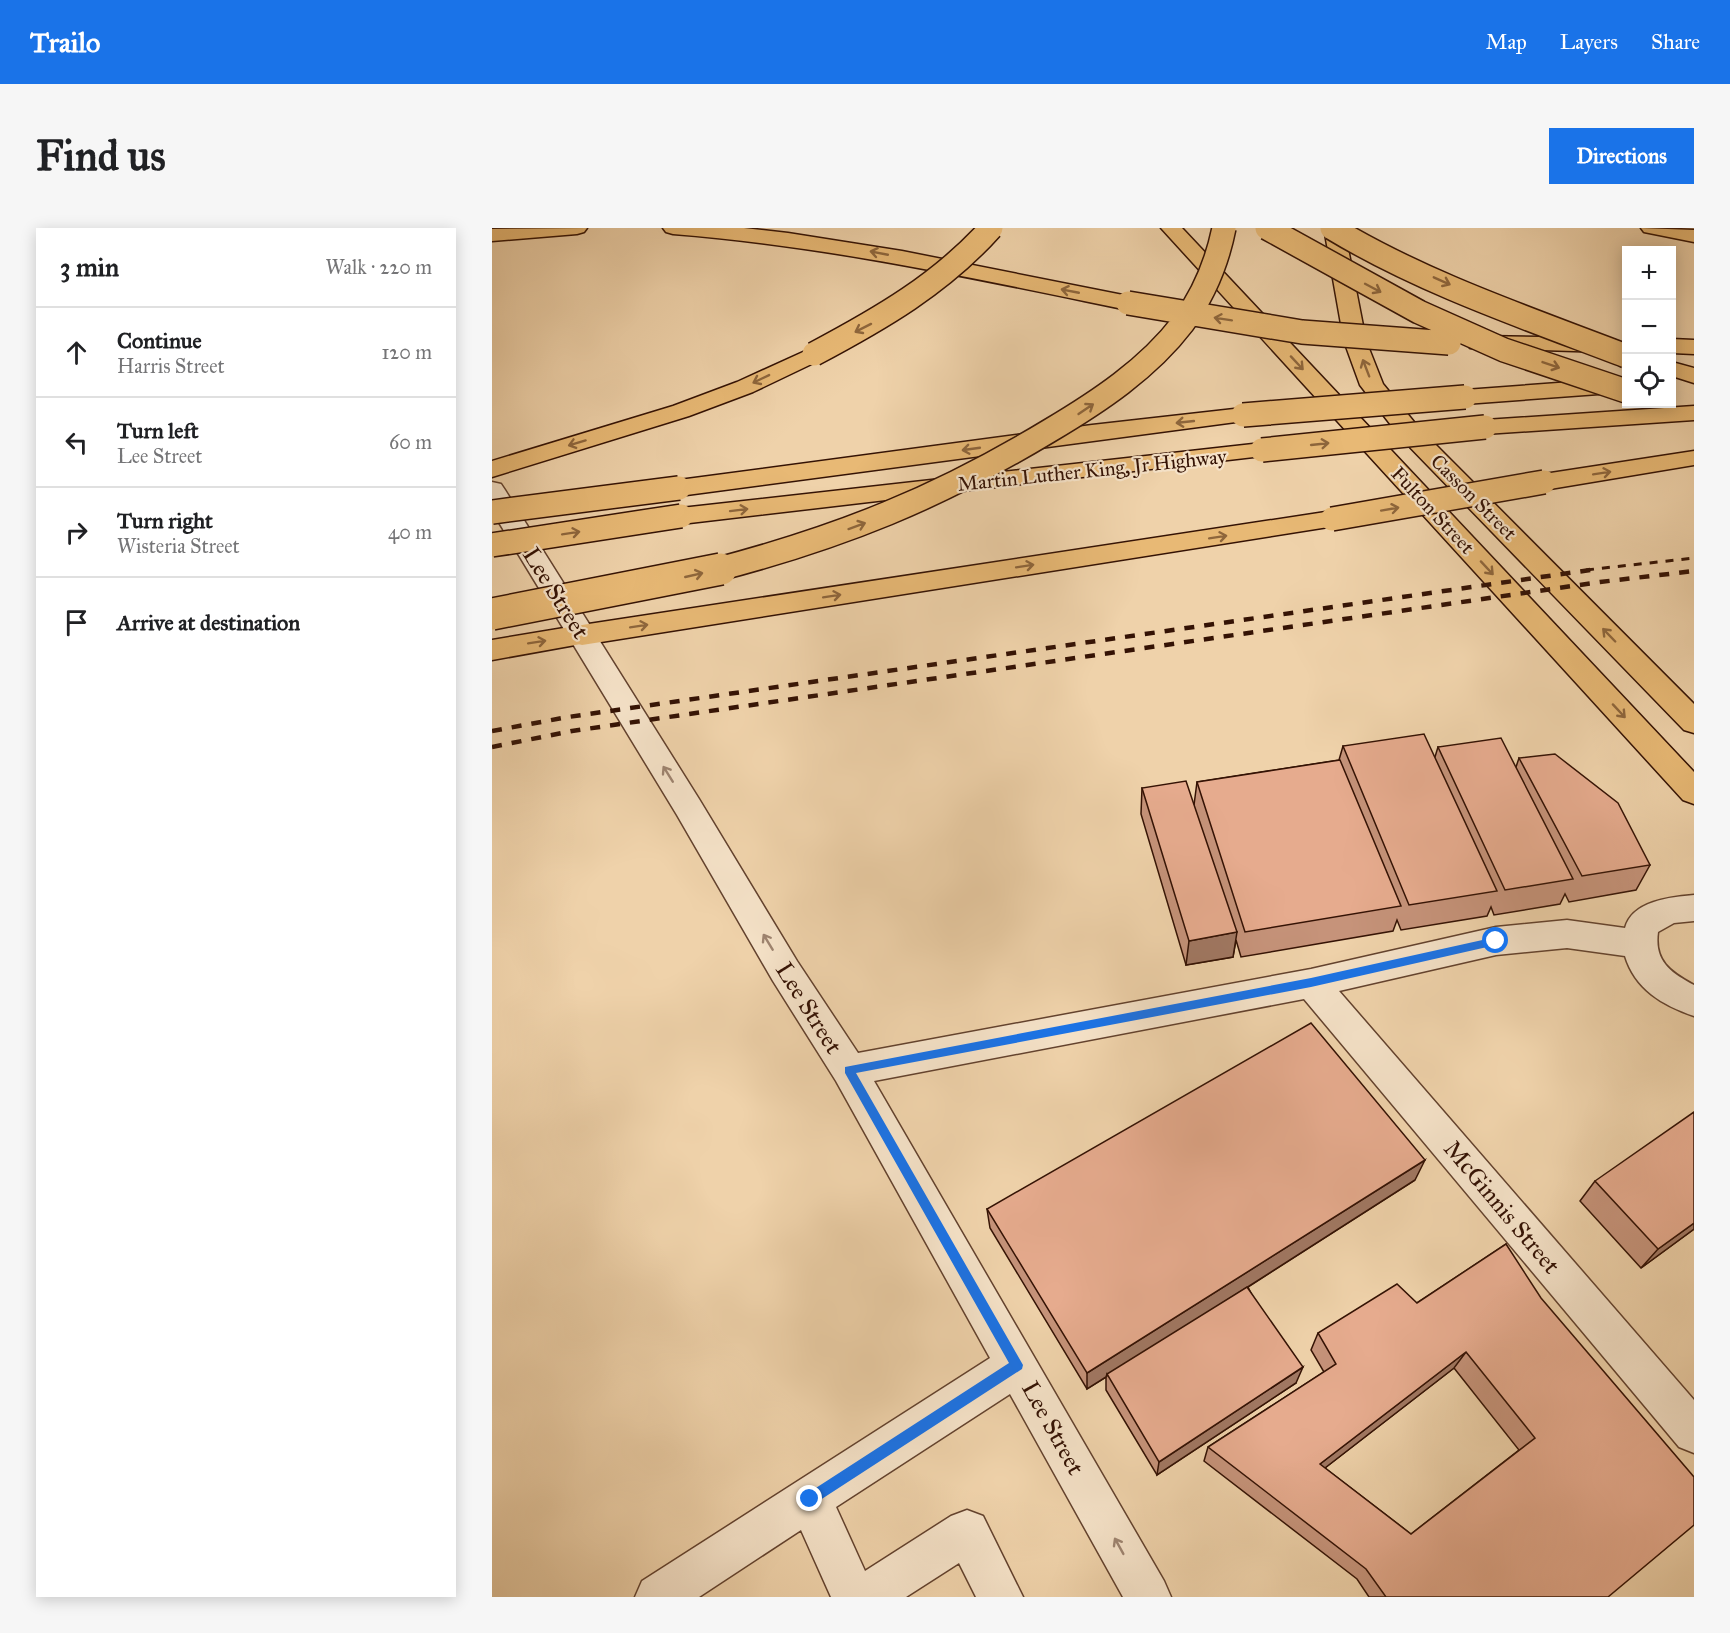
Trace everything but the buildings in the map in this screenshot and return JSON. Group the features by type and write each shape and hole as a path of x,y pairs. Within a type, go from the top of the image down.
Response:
{"main road":[{"path":"492,235 577,228"},
{"path":"673,228 743,233 858,249 1128,303 1302,332 1449,343 1622,346"},
{"path":"492,469 681,411 745,387 885,316 925,290 991,228"},
{"name":"Fulton Street","path":"1171,228 1694,792"},
{"path":"492,615 695,575 782,552 928,498 997,462 1088,408 1151,356 1177,328 1197,300 1212,272 1224,228"},
{"path":"1267,228 1419,312 1504,350 1622,390"},
{"path":"1333,228 1362,246 1498,308 1622,354"},
{"name":"Casson Street","path":"1333,228 1355,341 1372,385 1410,433 1694,722"},
{"path":"1651,228 1694,236"},
{"path":"1676,346 1694,347"},
{"path":"1676,371 1694,378"},
{"path":"1676,381 1694,378"},
{"name":"Martin Luther King, Jr Highway","path":"492,512 1092,432 1243,416 1622,385"},
{"path":"1676,405 1694,411"},
{"name":"Martin Luther King, Jr Highway","path":"492,545 681,516 1262,450 1485,427 1694,411"},
{"path":"492,650 1332,519 1694,458"}],"street":[{"name":"Lee Street","path":"492,490 785,971 849,1070 1148,1597"},
{"path":"1694,908 1668,909 1642,925 1638,944 1642,963 1661,984 1694,1001"},
{"path":"849,1070 1311,983 1496,941 1568,934 1638,944"},
{"name":"McGinnis Street","path":"1311,983 1694,1431"},
{"path":"658,1597 1017,1365"},
{"path":"810,1499 854,1597"},
{"path":"865,1597 967,1532 1000,1597"}],"railway":[{"path":"1586,570 1694,558"},
{"path":"492,731 568,717 1597,569"},
{"path":"492,747 572,731 1600,582 1694,571"}],"route":[{"path":"810,1499 1017,1365 849,1070 1311,983 1496,941"}]}
